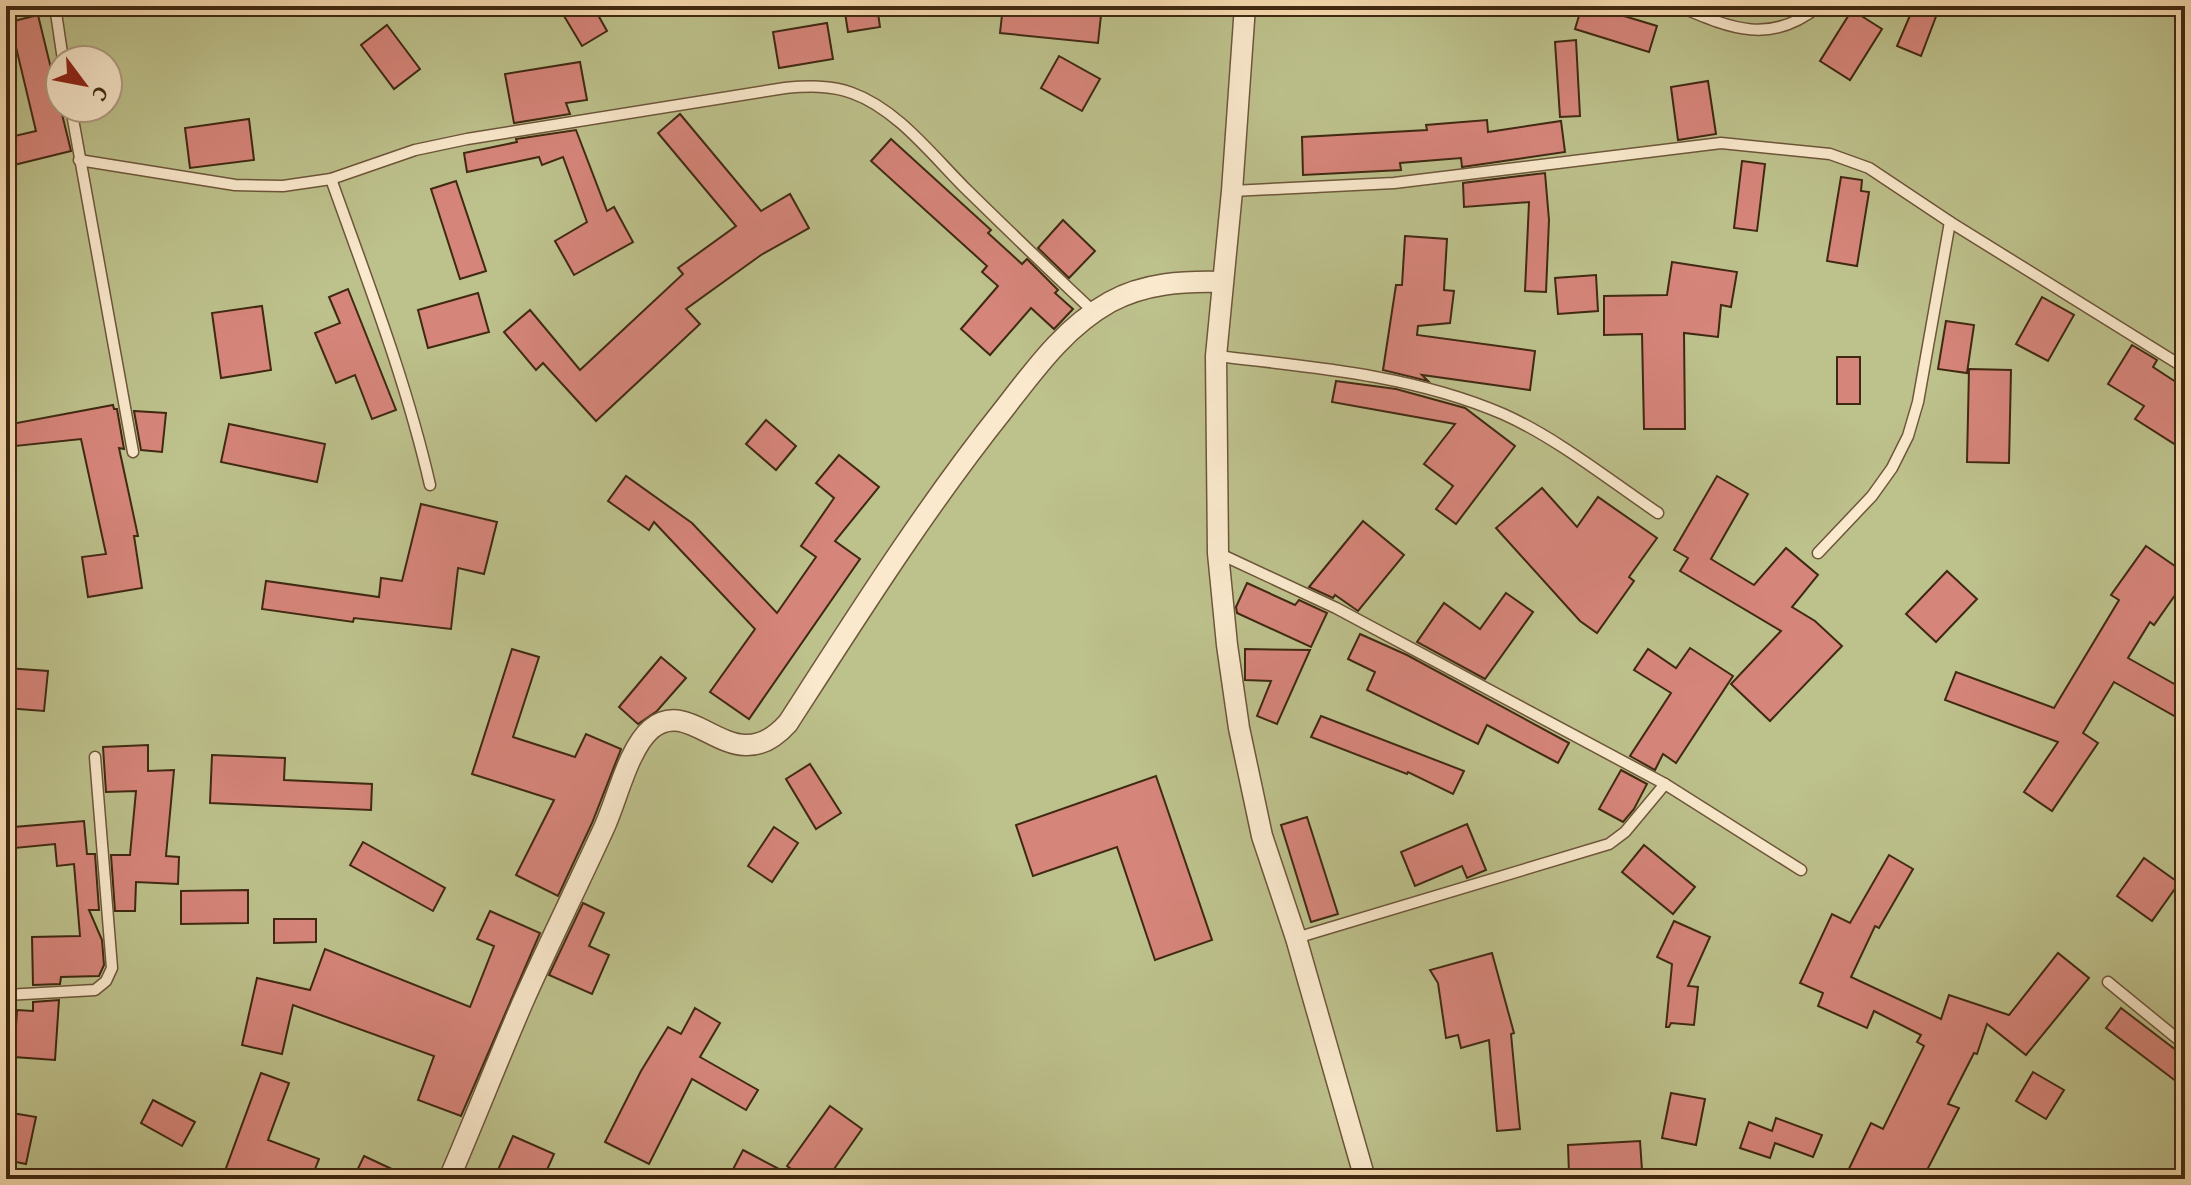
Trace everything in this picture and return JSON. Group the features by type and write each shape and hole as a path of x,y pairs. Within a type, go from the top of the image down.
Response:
{"street":[{"path":"1245,6 1216,356 1218,553 1239,728 1262,836 1296,938 1365,1179"},
{"path":"449,1179 521,1006 642,739 655,726 670,721 688,722 738,745 763,744 779,734 961,463 1047,354 1094,312 1127,294 1180,281 1222,282"}],"lane":[{"path":"55,6 61,44"},
{"path":"1678,6 1731,27 1756,31 1791,24 1819,6"},
{"path":"79,160 235,185 283,186 331,179 415,150 467,139 785,88 840,90 869,101 900,124 1094,312"},
{"path":"73,124 133,452"},
{"path":"1232,191 1394,183 1721,143 1800,149 1846,158 1869,168 2185,368"},
{"path":"331,179 393,355 420,440 430,485"},
{"path":"1818,553 1872,496 1892,468 1908,436 1918,402 1950,222"},
{"path":"1216,356 1302,366 1431,388 1456,396 1530,428 1658,513"},
{"path":"1218,553 1336,608 1665,784 1801,870"},
{"path":"6,995 95,990 110,975 112,968 95,757"},
{"path":"1296,938 1609,844 1625,832 1665,784"},
{"path":"2108,982 2185,1045"}],"green space":[{"path":"6,6 2185,6 2185,1179 6,1179"}],"building":[{"path":"558,6 593,6 607,31 582,46"},
{"path":"844,6 877,6 880,27 848,32"},
{"path":"1003,6 1102,6 1098,43 1000,33"},
{"path":"1582,6 1657,26 1649,52 1575,29"},
{"path":"1914,6 1940,6 1921,56 1897,46"},
{"path":"1852,10 1882,29 1850,80 1820,61"},
{"path":"38,15 45,44 44,124 64,124 71,151 6,167 6,138 36,131 10,22"},
{"path":"827,23 833,59 779,68 773,32"},
{"path":"387,25 420,69 394,89 361,45"},
{"path":"1576,40 1580,116 1560,117 1555,42"},
{"path":"1059,56 1100,79 1082,111 1041,88"},
{"path":"580,62 587,100 566,103 570,114 514,123 505,74"},
{"path":"1708,81 1716,134 1678,140 1671,87"},
{"path":"680,114 761,211 790,194 809,228 761,255 686,309 700,324 596,421 543,363 536,370 504,332 530,310 580,370 683,274 678,268 736,226 658,133"},
{"path":"249,119 254,160 190,168 185,128"},
{"path":"1487,120 1488,132 1561,121 1565,152 1462,167 1461,158 1400,163 1401,170 1303,175 1302,137 1427,130 1426,125"},
{"path":"576,130 607,211 614,207 633,242 574,275 555,241 587,222 563,157 542,165 539,157 467,172 464,153 517,142 516,139"},
{"path":"891,139 991,230 988,233 1022,264 1027,259 1058,290 1055,293 1073,309 1054,329 1031,308 990,355 961,329 998,286 982,272 987,266 871,161"},
{"path":"1742,161 1765,164 1757,231 1734,228"},
{"path":"1545,173 1549,220 1546,292 1525,291 1529,202 1464,207 1463,183"},
{"path":"1841,177 1862,180 1861,191 1869,192 1857,266 1827,261"},
{"path":"456,181 486,271 460,279 431,189"},
{"path":"1063,220 1095,251 1069,278 1038,248"},
{"path":"1405,236 1447,239 1444,290 1454,291 1450,323 1418,326 1417,335 1535,351 1530,390 1422,375 1428,381 1383,370 1396,285 1402,285"},
{"path":"1672,262 1737,272 1731,307 1721,305 1718,337 1684,333 1685,429 1644,429 1642,334 1604,335 1604,296 1667,295"},
{"path":"1596,275 1598,311 1558,314 1555,278"},
{"path":"348,289 396,410 372,419 355,375 336,383 315,333 340,323 329,297"},
{"path":"478,293 489,332 428,348 418,310"},
{"path":"2042,297 2074,315 2048,361 2016,344"},
{"path":"262,306 271,370 221,378 212,313"},
{"path":"1946,321 1974,325 1967,373 1938,369"},
{"path":"2132,345 2157,360 2153,367 2185,388 2185,431 2176,445 2135,419 2144,406 2108,384"},
{"path":"1837,357 1860,357 1860,404 1837,404"},
{"path":"1969,369 2011,370 2009,463 1967,462"},
{"path":"1336,381 1396,389 1465,408 1515,446 1456,524 1436,509 1453,486 1424,464 1455,424 1332,402"},
{"path":"113,405 117,409 124,449 119,448 138,536 134,536 142,588 88,597 82,557 106,554 81,439 6,447 6,425"},
{"path":"134,411 166,413 162,452 141,450"},
{"path":"766,420 796,446 776,470 746,444"},
{"path":"229,424 325,444 317,482 221,462"},
{"path":"839,455 879,487 835,541 860,559 749,719 710,692 755,629 654,522 649,530 608,501 626,476 692,523 777,613 816,557 801,546 834,498 816,483"},
{"path":"1717,476 1748,494 1711,559 1754,585 1786,548 1818,575 1792,607 1815,621 1842,646 1770,721 1731,684 1781,631 1680,571 1688,558 1674,550"},
{"path":"1542,488 1577,527 1598,497 1657,538 1629,577 1634,581 1597,633 1580,621 1496,528"},
{"path":"421,504 497,522 484,574 458,568 451,629 354,618 353,622 262,609 266,581 379,597 381,578 402,581"},
{"path":"1363,521 1404,555 1358,611 1335,595 1333,598 1309,587"},
{"path":"2146,546 2185,573 2185,581 2154,625 2150,622 2128,658 2185,690 2185,722 2114,682 2083,733 2098,743 2052,811 2024,792 2058,742 1945,700 1956,672 2054,708 2119,600 2111,595"},
{"path":"1947,571 1977,599 1936,642 1906,614"},
{"path":"1247,583 1295,605 1299,600 1327,613 1311,647 1237,613 1236,607"},
{"path":"1506,593 1533,612 1485,679 1417,642 1444,603 1480,629"},
{"path":"1360,634 1407,655 1569,743 1558,763 1487,725 1478,744 1367,690 1375,672 1348,659"},
{"path":"1690,648 1733,676 1676,763 1663,754 1655,770 1630,756 1671,693 1634,670 1648,649 1676,668"},
{"path":"512,649 539,657 513,737 575,757 586,734 621,749 592,823 558,896 516,875 554,800 472,774"},
{"path":"1245,649 1310,650 1277,724 1257,716 1271,681 1245,680"},
{"path":"661,657 686,678 657,711 638,724 619,707"},
{"path":"6,668 48,671 44,711 6,708"},
{"path":"1321,716 1464,771 1453,794 1408,772 1311,737"},
{"path":"148,745 148,771 174,770 166,856 179,857 178,884 136,882 135,911 115,911 111,855 130,855 136,791 106,792 103,747"},
{"path":"212,755 285,758 284,780 372,784 371,810 210,803"},
{"path":"810,764 841,813 816,829 786,779"},
{"path":"1621,770 1647,784 1623,822 1599,809"},
{"path":"1156,776 1212,940 1155,960 1117,847 1033,876 1016,825"},
{"path":"1307,817 1338,914 1311,922 1281,825"},
{"path":"84,821 87,854 95,854 99,910 89,910 102,940 104,965 99,976 61,977 60,984 33,985 32,937 80,936 74,864 57,866 55,844 15,848 14,827"},
{"path":"1467,824 1486,870 1467,878 1462,866 1415,886 1401,852"},
{"path":"774,827 798,843 772,882 748,866"},
{"path":"363,842 445,888 433,911 350,865"},
{"path":"1644,845 1695,887 1673,914 1622,872"},
{"path":"1889,855 1913,869 1879,928 1875,926 1851,977 1941,1019 1949,995 2009,1015 2058,953 2089,978 2026,1055 1987,1024 1977,1054 1974,1053 1948,1104 1959,1108 1924,1176 1912,1170 1907,1179 1844,1179 1871,1123 1883,1129 1924,1046 1917,1042 1921,1035 1874,1011 1867,1028 1818,1006 1823,993 1800,983 1832,914 1850,923"},
{"path":"2144,858 2179,883 2152,921 2117,896"},
{"path":"248,890 248,923 181,924 181,891"},
{"path":"583,903 604,913 589,946 609,955 592,994 549,975"},
{"path":"490,911 540,933 461,1116 418,1100 434,1056 293,1005 282,1054 242,1045 257,978 310,990 325,949 470,1007 494,946 477,939"},
{"path":"274,919 316,919 316,942 274,943"},
{"path":"1674,921 1710,937 1688,986 1698,987 1694,1025 1671,1023 1666,1027 1672,964 1657,957"},
{"path":"1492,953 1514,1033 1511,1034 1520,1129 1497,1131 1489,1040 1461,1048 1458,1035 1446,1038 1438,983 1430,970"},
{"path":"59,1000 55,1060 14,1057 17,1010 33,1011 33,1002"},
{"path":"695,1008 720,1023 700,1057 758,1090 746,1110 692,1079 649,1164 605,1142 641,1071 668,1027 681,1034"},
{"path":"2121,1008 2185,1057 2185,1088 2106,1028"},
{"path":"2033,1072 2064,1090 2046,1119 2016,1101"},
{"path":"261,1073 289,1083 268,1140 319,1159 311,1179 222,1179"},
{"path":"1671,1093 1705,1099 1696,1145 1662,1138"},
{"path":"153,1100 195,1122 182,1146 141,1123"},
{"path":"830,1106 862,1129 827,1179 805,1179 787,1166"},
{"path":"6,1112 36,1117 26,1164 6,1160"},
{"path":"1776,1118 1822,1135 1813,1157 1775,1143 1770,1158 1740,1148 1749,1122 1772,1131"},
{"path":"513,1136 554,1154 543,1179 494,1179"},
{"path":"1640,1141 1642,1170 1569,1174 1568,1145"},
{"path":"743,1150 798,1179 728,1179"},
{"path":"364,1156 413,1179 353,1179"}]}
